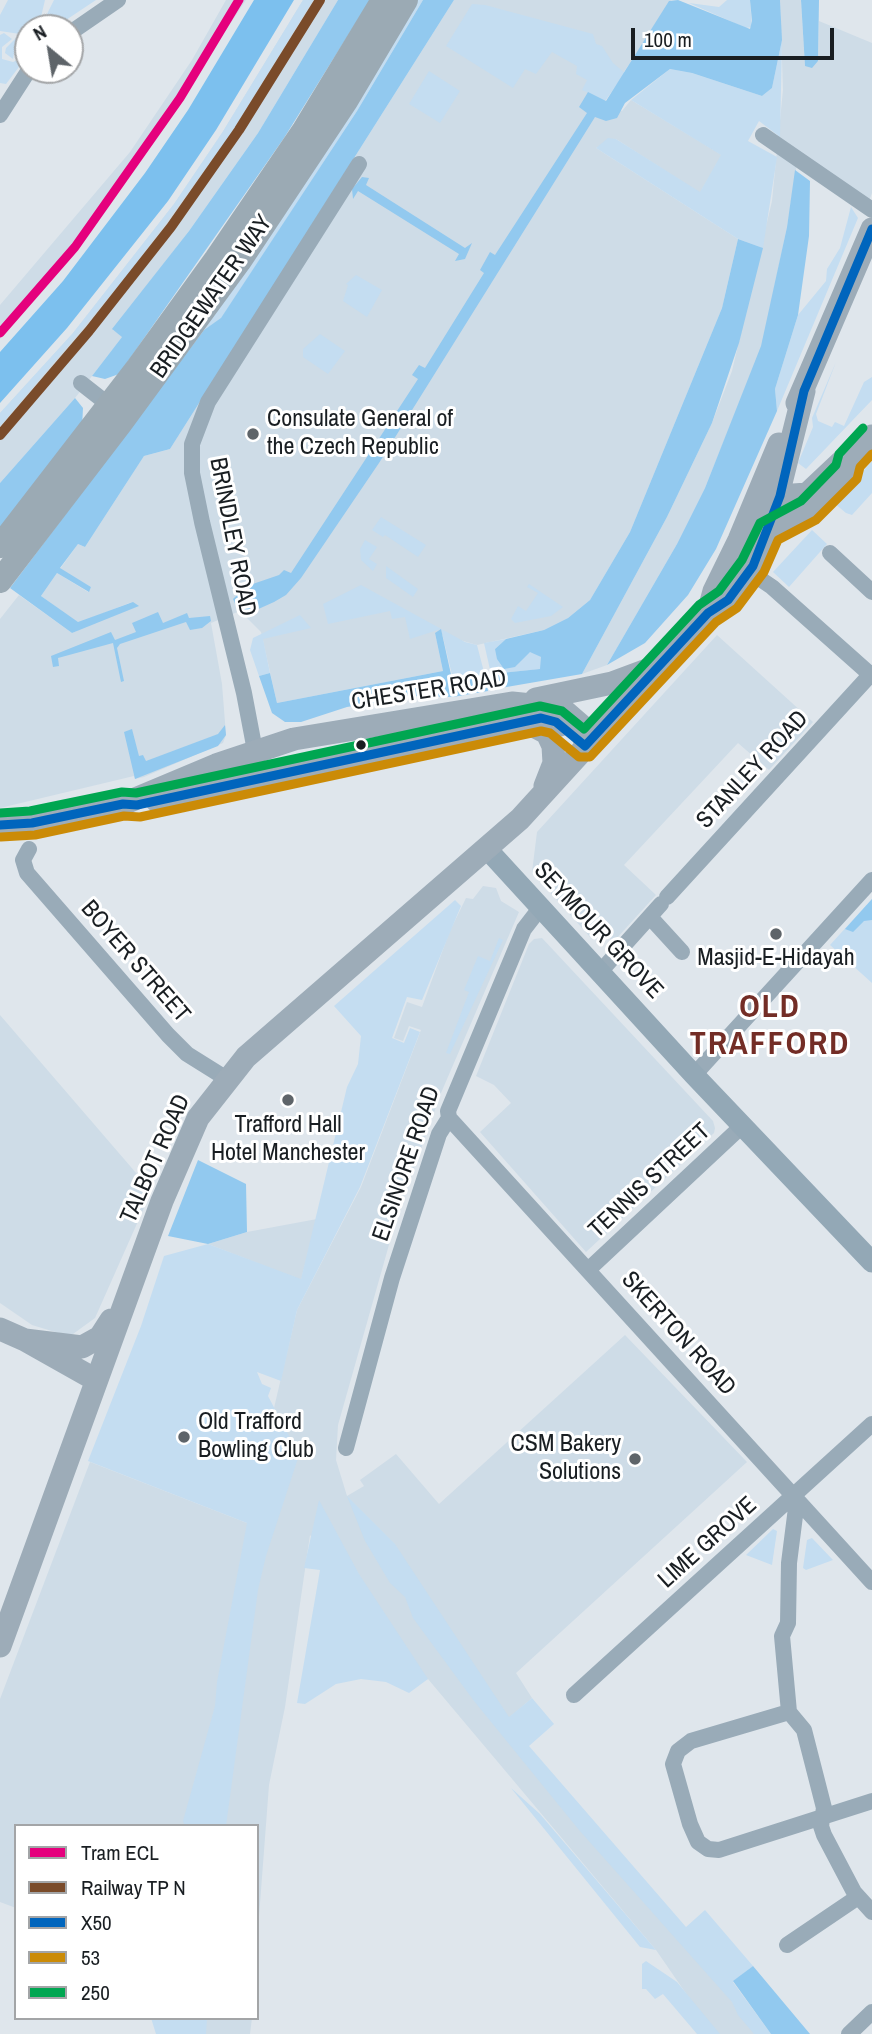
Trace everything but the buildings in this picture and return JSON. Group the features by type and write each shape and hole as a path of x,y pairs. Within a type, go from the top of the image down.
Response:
{"highway":[{"name":"BRIDGEWATER WAY","path":"0,546 109,405 260,195 318,108 383,0"},
{"name":"BRIDGEWATER WAY","path":"0,581 239,262 346,101 406,0"}],"main road":[{"path":"711,602 872,229"},
{"path":"711,602 728,600 750,572 769,531 780,496 804,391"},
{"path":"769,531 808,511 847,471 849,461 872,436"},
{"path":"711,602 744,551 765,511 780,496 807,494 841,461 849,461"},
{"name":"TALBOT ROAD","path":"0,1646 5,1614 179,1159 198,1118 227,1079 271,1035 487,849 534,804 660,666 711,602"},
{"path":"519,712 660,666"},
{"name":"CHESTER ROAD","path":"0,825 32,823 123,804 149,791 294,739 561,708 584,728 585,746"},
{"name":"CHESTER ROAD","path":"123,804 137,805 260,777 519,712"},
{"path":"519,712 547,733 555,758 552,773 534,804"},
{"name":"SEYMOUR GROVE","path":"487,849 694,1075 872,1262"},
{"path":"25,1340 73,1348 92,1345 105,1331 129,1290"},
{"path":"0,1329 96,1380"}],"street":[{"path":"84,23 118,0"},
{"path":"0,115 20,84"},
{"path":"763,135 872,210"},
{"name":"BRINDLEY ROAD","path":"260,777 197,501 191,464 193,435 208,402 359,164"},
{"path":"81,383 109,405"},
{"path":"830,553 872,592"},
{"path":"750,572 772,587 871,675"},
{"name":"STANLEY ROAD","path":"600,972 871,675"},
{"name":"BOYER STREET","path":"21,856 27,873 168,1035 200,1064 227,1079"},
{"path":"694,1075 872,880"},
{"name":"ELSINORE ROAD","path":"346,1448 414,1206 439,1134 449,1118 450,1104 521,937 529,920 541,907"},
{"path":"650,917 682,952"},
{"name":"SKERTON ROAD","path":"449,1118 872,1582"},
{"name":"TENNIS STREET","path":"588,1270 742,1126"},
{"name":"LIME GROVE","path":"574,1695 796,1498 872,1424"},
{"path":"796,1498 789,1563 788,1623 782,1636 789,1712 804,1730 824,1808 821,1826 824,1835 858,1897 872,1912"},
{"path":"789,1712 681,1747 673,1765 690,1824 702,1846 719,1850 872,1801"},
{"path":"787,1945 858,1897"},
{"path":"849,2034 872,2012"}],"shaded area":[{"path":"8,0 45,0 42,14 14,14 14,33 0,31 0,15"},
{"path":"54,0 96,0 75,14 47,14"},
{"path":"226,0 246,0 122,186 76,248 0,339 0,305 130,152 192,60"},
{"path":"254,0 294,0 216,130 168,201 67,328 0,403 0,352 63,281 145,173 188,110"},
{"path":"303,0 338,0 258,133 189,231 113,330 123,336 75,398 0,483 0,413 73,333 174,204 222,133"},
{"path":"303,0 313,0 228,138 128,274 0,426 0,413 73,333 174,204 222,133"},
{"path":"338,0 370,0 284,138 119,374 105,379 92,376 122,337 112,329 189,231 258,133"},
{"path":"415,0 423,0 357,111 221,319 204,330"},
{"path":"423,0 454,0 170,449 144,456 85,547 78,544 60,568 91,587 89,592 57,573 41,596 78,622 133,602 139,606 72,633 10,588 204,330 221,318 357,111"},
{"path":"454,0 671,0 605,101 622,111 631,100 722,155 700,193 616,139 596,148 738,239 722,308 630,532 590,600 568,618 544,630 477,645 435,633 443,671 277,703 261,632 240,611 211,623 222,684 226,735 223,743 144,777 135,779 134,776 0,808 0,619 19,595 72,633 132,602 78,623 41,596 57,573 88,592 91,587 60,569 78,544 85,547 144,456 170,449"},
{"path":"678,0 750,29 750,0 780,0 782,40 772,88 762,96 692,73 670,69 625,103 617,118 606,121 595,117 379,463 301,578 286,595 274,602 254,611 238,610 233,599 247,586 279,575 284,570 291,573 418,379 412,375 419,365 425,368 484,273 480,270 490,252 495,255 587,113 579,107 588,92 606,101 669,1"},
{"path":"727,0 750,0 752,27 746,28 689,3 719,7"},
{"path":"780,0 801,0 805,66 818,61 819,21 872,43 872,193 869,201 799,151 787,227 762,346 705,488 677,544 607,665 582,674 667,517 712,423 732,371 772,201 783,90"},
{"path":"801,0 819,0 818,61 812,68 805,66"},
{"path":"472,4 485,5 593,34 596,44 602,46 613,63 625,73 605,101 582,90 587,80 576,74 577,66 552,52 536,74 525,69 513,88 446,46"},
{"path":"4,33 12,39 2,47 2,59 14,62 14,73 6,84 0,83 0,35"},
{"path":"14,40 13,59 5,53"},
{"path":"782,40 780,137 759,121 748,141 777,157 763,248 738,239 596,148 608,138 616,139 700,192 721,155 631,100 670,69 692,73 762,96 772,88"},
{"path":"429,71 460,91 440,123 409,104"},
{"path":"795,170 810,181 809,236 798,315 775,389 777,411 716,549 688,595 645,643 607,665 677,544 705,488 761,346 787,227"},
{"path":"362,177 369,178 366,185 465,248 472,243 465,259 455,261 459,254 358,191 353,199 352,189"},
{"path":"851,207 858,218 777,411 775,389 798,315 826,281 827,269 840,248"},
{"path":"738,239 763,248 739,343 712,423 667,517 582,674 495,689 491,674 540,669 541,657 530,652 515,667 504,669 497,659 495,649 506,639 544,630 568,618 590,600 630,532 722,308"},
{"path":"356,275 382,290 367,317 343,301 348,285 346,284"},
{"path":"320,334 345,351 328,374 303,357 303,349"},
{"path":"836,362 816,414 818,421 832,427 835,422 844,426 864,382 872,377 872,400 806,469 798,463 813,427 812,418"},
{"path":"75,398 83,408 82,427 0,529 0,483"},
{"path":"872,461 872,493 852,515 846,513 834,503"},
{"path":"381,517 426,545 418,557 385,535 383,537 372,530"},
{"path":"812,530 827,544 789,587 773,572"},
{"path":"365,540 377,547 369,559 377,564 373,571 361,560 360,549"},
{"path":"386,566 418,589 413,597 386,578"},
{"path":"529,584 563,607 551,616 515,623 511,619 518,606 526,611 538,593 527,587"},
{"path":"361,585 465,642 477,645 485,676 453,679 441,629 410,639 405,617 392,619 390,611 328,624 323,604"},
{"path":"158,612 163,623 187,613 189,618 210,616 211,621 202,628 190,630 186,622 120,644 117,648 124,681 121,682 113,643 58,658 59,666 53,667 51,656 111,632 115,640 136,632 132,623"},
{"path":"300,615 311,628 263,639 270,673 259,676 250,650 253,638"},
{"path":"441,629 452,679 485,676 488,691 453,697 411,696 347,707 301,722 285,722 272,713 259,676 270,673 277,703 443,671 435,633"},
{"path":"717,635 813,722 769,770 738,743 624,865 656,895 616,939 590,937 532,872 537,832"},
{"path":"506,639 495,649 515,667 530,651 541,657 541,669 491,674 484,643"},
{"path":"225,725 226,735 218,746 135,779 124,732 132,729 139,756 143,755 146,761 218,734"},
{"path":"483,886 496,888 501,901 519,912 441,1093 398,1213 338,1425 336,1460 347,1496 364,1486 360,1480 396,1454 439,1504 625,1335 747,1462 516,1673 532,1698 509,1718 519,1735 771,2034 714,2034 656,1950 428,1679 422,1681 310,1535 285,1707 269,1785 259,1917 259,1824 14,1824 14,1907 0,1902 0,1699 90,1462 247,1523 297,1310 361,1187 421,1030 409,1026 403,1041 394,1038 407,1002 422,1007 449,933 466,898 473,899"},
{"path":"872,899 872,983 830,945"},
{"path":"872,899 872,920 864,921 853,932 845,929"},
{"path":"455,900 461,906 422,1000 407,997 392,1038 404,1043 410,1028 420,1032 360,1187 297,1310 281,1381 257,1372 262,1384 271,1388 268,1396 299,1455 266,1556 258,1590 226,1824 184,1824 215,1706 217,1682 247,1523 88,1461 141,1326 164,1256 208,1244 301,1279 347,1087 358,1064 361,1036 334,1006"},
{"path":"499,938 503,940 450,1054 446,1053 469,992 464,990 478,956 490,961"},
{"path":"542,938 713,1121 715,1128 714,1133 586,1252 480,1132 511,1103 494,1085 476,1076 529,944 534,939"},
{"path":"0,1015 149,1188 147,1201 95,1318 73,1334 65,1335 32,1325 0,1303"},
{"path":"198,1160 246,1184 247,1232 208,1244 168,1236"},
{"path":"317,1219 301,1280 208,1244 247,1232"},
{"path":"347,1496 395,1544 509,1717 532,1698 554,1724 529,1746 686,1927 705,1910 753,1966 733,1982 771,2034 754,2034 738,2015 732,2002 579,1830 474,1701 413,1618 405,1597 390,1583 365,1541"},
{"path":"319,1500 359,1574 428,1679 409,1693 386,1682 361,1679 336,1684 305,1704 297,1703 320,1570 304,1568"},
{"path":"773,1529 777,1531 772,1565 746,1555"},
{"path":"812,1538 833,1560 806,1570 803,1568 807,1540"},
{"path":"511,1788 540,1814 656,1950 640,1947"},
{"path":"646,1961 677,1982 720,2034 697,2034 663,1994 655,1999 646,1989 642,1989 642,1964"},
{"path":"753,1966 810,2034 771,2034 733,1981"},
{"path":"152,2020 207,2020 206,2034 156,2034"},
{"path":"191,2020 252,2020 250,2034 191,2034"}],"tram line":[{"name":"ECL","path":"0,333 75,247 180,98 239,0"}],"transit line":[{"path":"0,435 89,331 171,227 239,130 320,0"},
{"name":"X50","path":"0,825 32,823 123,804 137,805 541,718 556,722 585,746 708,613 728,600 753,566 780,496 804,391 872,229"},
{"name":"250","path":"0,813 30,811 122,792 136,793 540,706 562,711 584,729 699,605 719,591 742,560 760,523 801,501 836,465 839,454 863,428"},
{"name":"53","path":"1,837 35,835 124,816 140,817 541,731 550,733 579,757 590,757 716,622 737,608 764,572 778,540 816,520 857,479 860,467 872,454"}],"place":[{"name":"Consulate General of the Czech Republic","path":"253,434"},
{"name":"Masjid-E-Hidayah","path":"776,934"},
{"name":"Trafford Hall Hotel Manchester","path":"288,1100"},
{"name":"Old Trafford Bowling Club","path":"184,1437"},
{"name":"CSM Bakery Solutions","path":"635,1459"}],"district":[{"name":"OLD TRAFFORD","path":"770,1026"}]}
